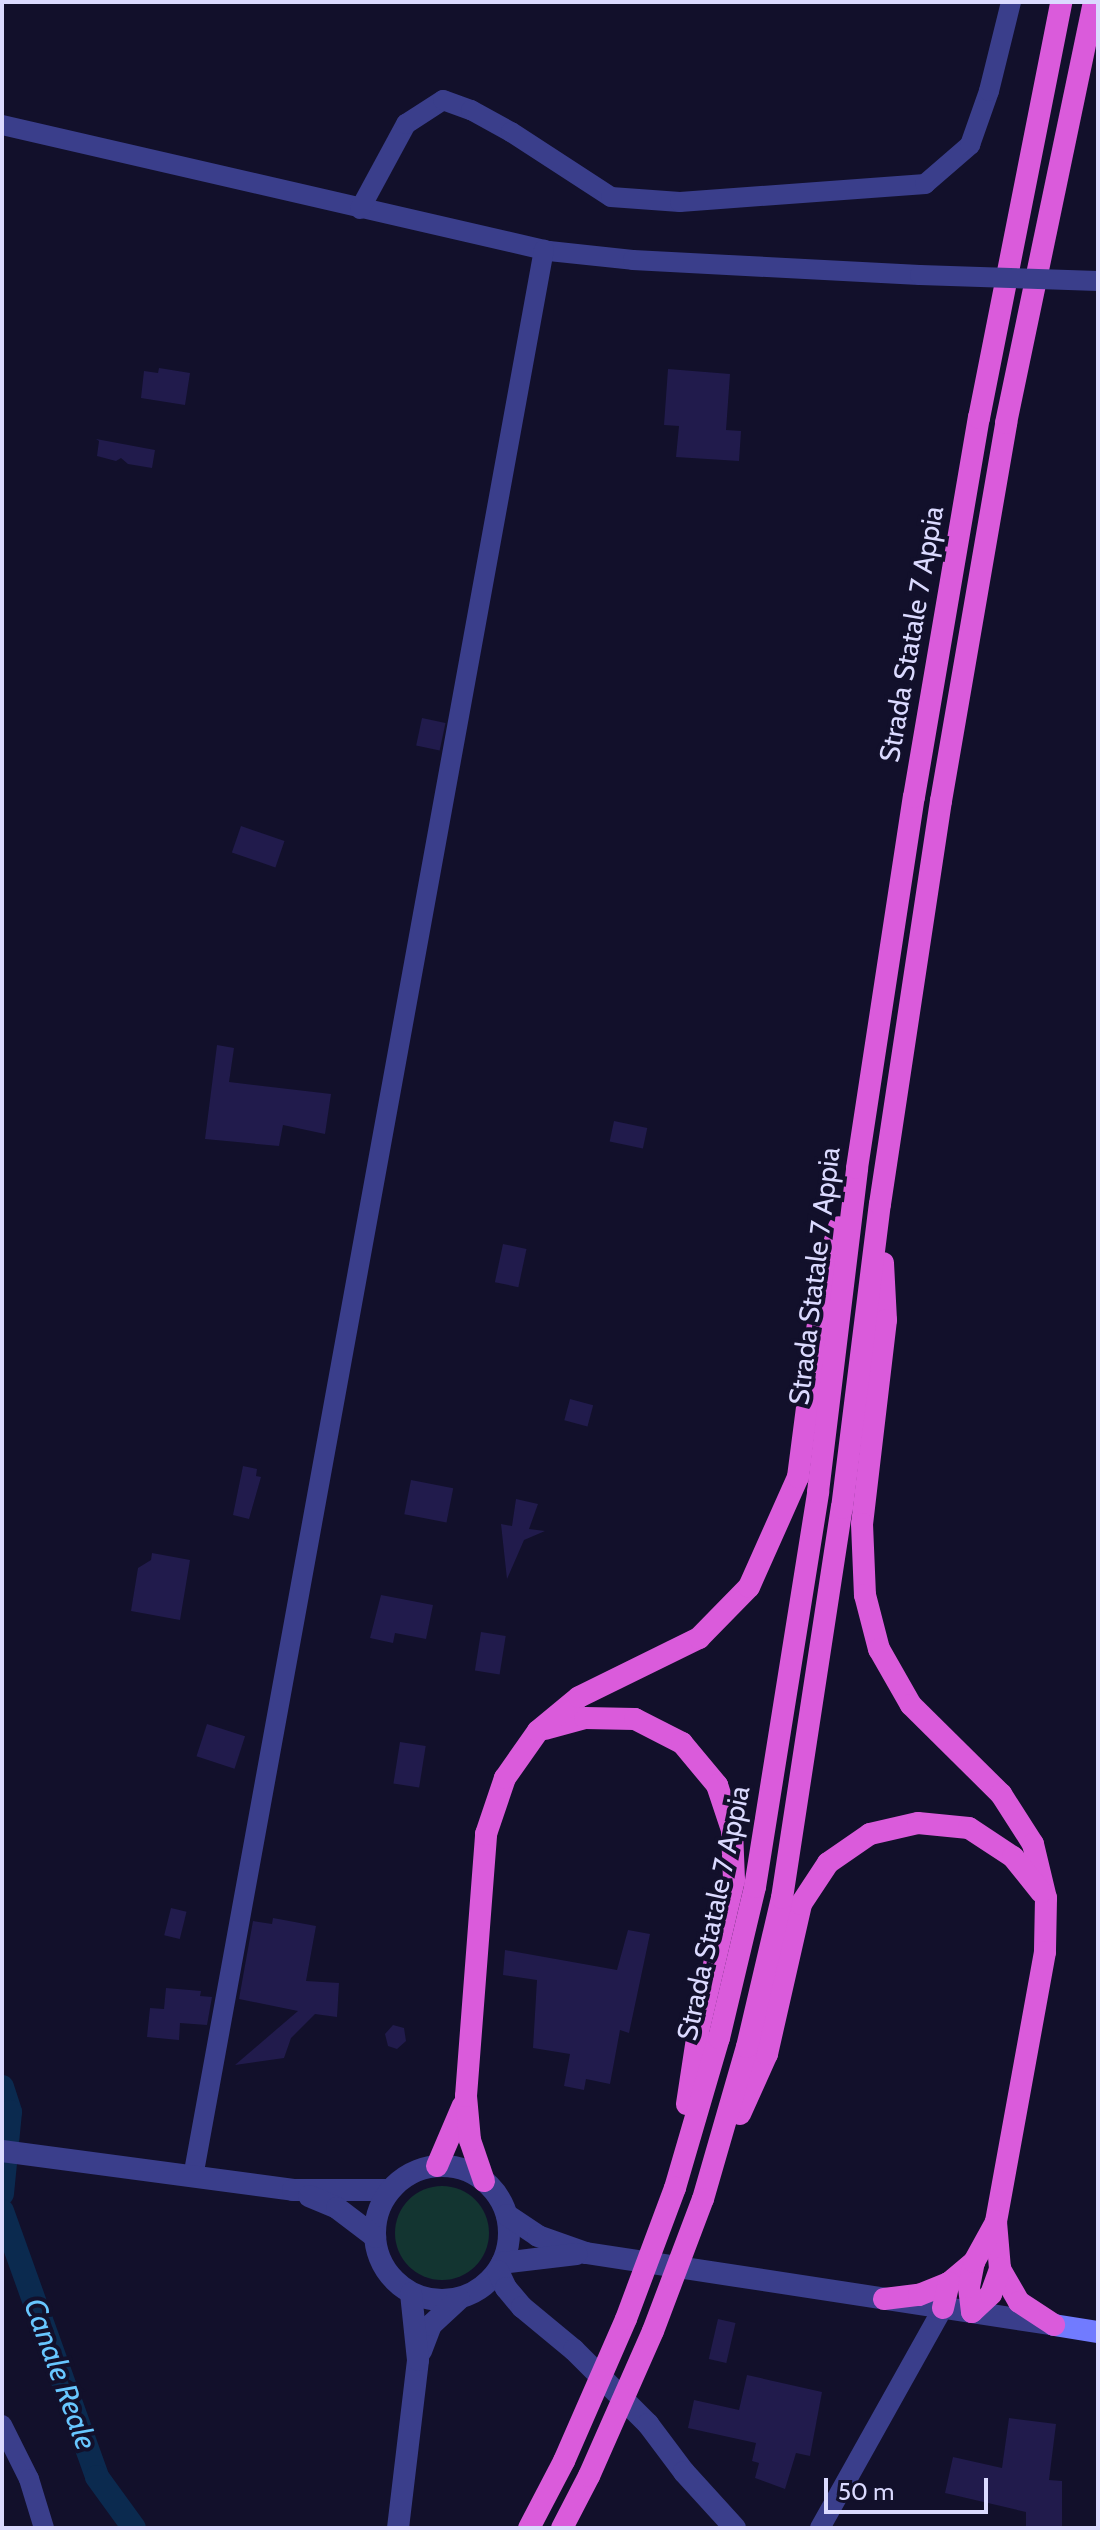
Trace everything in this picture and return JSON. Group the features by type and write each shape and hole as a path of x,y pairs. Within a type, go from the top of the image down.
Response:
{"highway":[{"name":"Strada Statale 7 Appia","path":"529,2528 564,2461 626,2319 675,2188 719,2038 755,1887 818,1492 857,1168 914,797 979,418 1061,2"},
{"name":"Strada Statale 7 Appia","path":"562,2528 589,2476 653,2331 703,2199 747,2047 782,1898 842,1508 880,1204 941,801 1003,439 1094,2"},
{"path":"484,2181 470,2140 466,2096 486,1834 505,1778 538,1731 579,1697 699,1638 749,1587 798,1477 824,1277 857,1168"},
{"path":"880,1204 886,1320 862,1524 865,1595 879,1649 911,1705 1001,1794 1033,1844 1046,1898 1045,1952 996,2222 1000,2269 991,2294 972,2312"},
{"path":"538,1731 585,1718 635,1719 682,1743 717,1785 732,1830 734,1880 698,2032 675,2188"},
{"path":"703,2199 767,2054 801,1904 828,1863 870,1834 882,1831 918,1823 969,1828 1013,1857 1046,1898"},
{"path":"437,2166 453,2135 466,2096"},
{"path":"972,2312 969,2287 974,2262 996,2222"},
{"path":"884,2299 919,2295 949,2283 974,2262"},
{"path":"1000,2269 1019,2302 1054,2325"},
{"path":"943,2308 949,2283"}],"main road":[{"path":"1054,2325 1098,2332"}],"street":[{"path":"360,209 406,124 443,100 471,110 511,132 611,197 680,202 925,184 970,145 989,91 1011,2"},
{"path":"6,126 544,250 633,260 1098,281"},
{"path":"193,2177 544,250"},
{"path":"2,2151 293,2190 390,2190"},
{"path":"522,2307 468,2294 435,2300 411,2293 393,2279 380,2260 375,2237 381,2204 390,2190 419,2170 437,2166 454,2167 484,2181 498,2196 507,2215 508,2240 500,2267 506,2288 522,2307 574,2350 648,2424 684,2472 735,2528"},
{"path":"293,2190 337,2208 375,2237"},
{"path":"507,2215 538,2236 586,2253 1054,2325"},
{"path":"418,2360 431,2325 500,2267 534,2257 586,2253"},
{"path":"398,2528 418,2360 411,2293"},
{"path":"820,2528 943,2308"},
{"path":"2,2425 29,2479 44,2528"}],"green space":[{"path":"442,2186 460,2190 475,2200 485,2215 489,2233 485,2251 475,2266 460,2276 442,2280 424,2276 409,2266 399,2251 395,2233 399,2215 409,2200 424,2190"}],"building":[{"path":"159,368 190,373 185,405 141,398 144,371 158,373"},
{"path":"668,369 730,374 726,430 741,431 739,461 676,457 679,426 664,425"},
{"path":"96,439 155,450 152,468 128,464 121,458 116,461 97,456 99,441"},
{"path":"422,718 445,723 440,750 416,745"},
{"path":"241,826 284,841 275,867 232,852"},
{"path":"217,1045 234,1048 229,1082 331,1094 325,1134 283,1125 279,1146 205,1139"},
{"path":"614,1121 647,1128 643,1149 610,1142"},
{"path":"503,1244 526,1249 518,1287 495,1282"},
{"path":"570,1399 593,1405 587,1426 564,1420"},
{"path":"243,1466 257,1469 256,1476 261,1477 249,1519 233,1515"},
{"path":"411,1480 453,1488 447,1523 404,1514"},
{"path":"516,1499 538,1504 529,1529 545,1531 524,1540 507,1579 501,1524 512,1526"},
{"path":"152,1553 190,1560 180,1620 131,1611 138,1568 151,1560"},
{"path":"381,1595 433,1605 426,1639 395,1633 393,1643 370,1638"},
{"path":"481,1632 506,1636 500,1674 475,1671"},
{"path":"207,1724 245,1736 235,1769 196,1756"},
{"path":"400,1742 426,1746 419,1788 393,1783"},
{"path":"171,1908 187,1912 180,1939 164,1935"},
{"path":"273,1918 316,1926 306,1981 339,1983 337,2017 315,2014 291,2038 284,2058 235,2065 298,2011 239,1999 253,1921 272,1924"},
{"path":"628,1930 650,1934 629,2033 620,2030 610,2084 586,2079 584,2090 564,2086 570,2054 533,2048 537,1980 503,1975 505,1950 617,1970"},
{"path":"166,1988 201,1991 200,1996 212,1997 207,2025 180,2023 179,2040 147,2037 150,2008 164,2009"},
{"path":"393,2025 404,2028 406,2041 397,2049 388,2046 385,2034"},
{"path":"718,2319 736,2323 726,2363 709,2359"},
{"path":"747,2375 822,2392 810,2456 796,2453 785,2489 755,2478 759,2463 752,2461 756,2443 688,2428 694,2400 739,2410"},
{"path":"1009,2418 1056,2424 1049,2480 1062,2481 1062,2528 1026,2528 1026,2512 945,2493 953,2457 1002,2468"}],"waterway":[{"name":"Canale Reale","path":"2,2087 10,2112 2,2194"},
{"name":"Canale Reale","path":"2,2211 97,2477 134,2528"}]}
